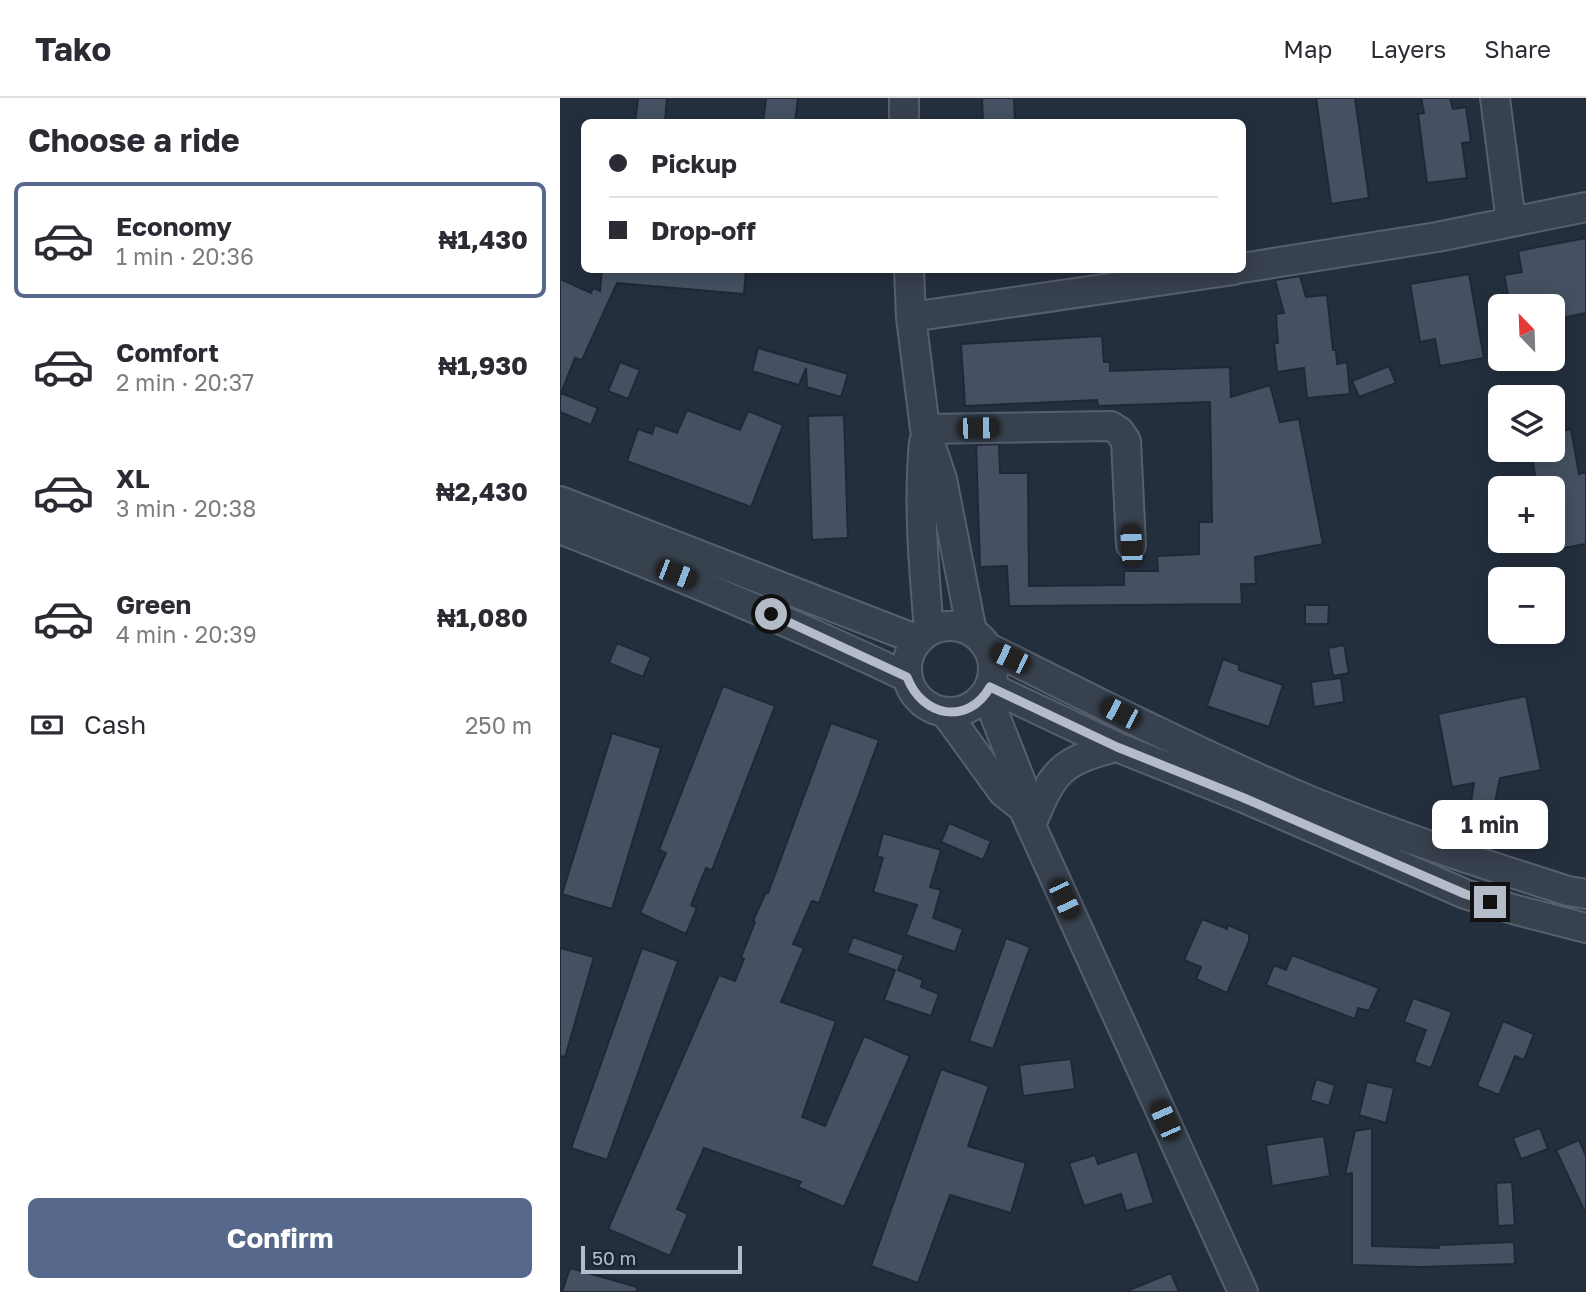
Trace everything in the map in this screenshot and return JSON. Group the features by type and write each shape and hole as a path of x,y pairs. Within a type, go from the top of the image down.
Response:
{"street":[{"path":"904,98 904,119"},
{"path":"1495,98 1511,222"},
{"path":"1246,267 1437,237 1586,207"},
{"path":"909,273 911,317 925,429 921,481 923,635"},
{"path":"911,317 1213,273"},
{"path":"925,429 1111,426 1119,430 1126,441 1131,545"},
{"path":"925,429 942,479 979,639 992,660 993,674 988,690 978,702 968,708 945,712 932,709 920,701 907,677 908,657 923,635 937,628 955,626 979,639 1165,736 1308,799 1446,852 1568,891 1586,894"},
{"path":"560,501 923,635"},
{"path":"560,529 713,589 907,677"},
{"path":"988,690 1465,894 1586,928"},
{"path":"988,690 1021,782 1027,816 1243,1292"},
{"path":"945,712 1003,792 1027,816"},
{"path":"1027,816 1057,774 1069,764 1089,754 1117,747"}],"building":[{"path":"638,98 667,98 665,119 635,119"},
{"path":"766,98 798,98 795,119 763,119"},
{"path":"982,98 1014,98 1015,119 983,119"},
{"path":"1316,98 1355,98 1369,198 1331,204"},
{"path":"1421,98 1450,98 1453,109 1466,107 1471,142 1462,143 1467,178 1427,183 1418,114 1424,113"},
{"path":"1586,238 1586,313 1565,317 1565,294 1508,294 1504,275 1522,272 1518,251"},
{"path":"602,273 746,273 744,294 617,283 582,360 575,358 561,393 598,408 591,425 560,412 560,279 591,293 593,288 600,291"},
{"path":"1469,274 1484,358 1440,366 1435,339 1420,342 1410,284"},
{"path":"1300,276 1306,297 1327,295 1333,350 1336,350 1337,364 1347,362 1350,394 1307,398 1304,368 1277,372 1274,343 1278,343 1276,314 1284,313 1275,280"},
{"path":"1102,336 1104,362 1110,362 1110,371 1230,367 1231,397 1270,385 1280,422 1299,419 1323,544 1255,557 1256,584 1241,584 1242,604 1009,606 1007,566 980,567 976,445 999,444 1000,473 1028,473 1029,586 1124,585 1124,571 1158,571 1157,556 1199,554 1199,522 1212,522 1210,402 1098,406 1097,400 965,406 961,344"},
{"path":"758,348 848,374 841,397 807,387 806,368 799,385 752,371"},
{"path":"620,362 640,370 628,399 608,391"},
{"path":"1389,366 1396,383 1359,397 1352,381"},
{"path":"687,410 740,430 748,411 783,425 751,507 627,461 638,429 652,434 655,425 677,433"},
{"path":"844,415 848,538 812,540 808,416"},
{"path":"1571,429 1579,474 1586,472 1586,544 1565,548 1565,476 1535,476 1533,462 1565,462 1565,430"},
{"path":"1305,605 1329,605 1328,624 1305,624"},
{"path":"617,643 651,657 643,677 609,663"},
{"path":"1344,645 1349,673 1333,676 1328,648"},
{"path":"1223,659 1239,665 1239,670 1283,685 1269,727 1207,706"},
{"path":"1341,678 1344,702 1314,707 1311,682"},
{"path":"723,686 775,706 712,870 706,868 691,905 697,908 686,934 640,913 666,853 659,850"},
{"path":"1526,696 1541,770 1500,778 1494,807 1471,802 1474,783 1452,787 1438,714"},
{"path":"831,723 879,740 819,903 812,901 793,944 804,948 781,1002 836,1021 802,1117 825,1126 864,1036 910,1056 844,1207 798,1187 801,1182 704,1148 677,1209 688,1214 670,1256 608,1229 719,975 735,981 744,959 741,957 755,922 753,921 766,892 768,893"},
{"path":"612,733 661,748 612,909 562,894"},
{"path":"949,823 991,841 983,860 941,842"},
{"path":"883,833 941,850 930,887 941,890 933,918 963,929 955,952 906,935 917,905 873,892 883,858 877,856"},
{"path":"1202,919 1227,929 1228,925 1249,934 1249,941 1227,993 1196,979 1201,967 1184,960"},
{"path":"853,937 904,955 898,970 923,980 921,987 939,994 931,1016 884,1000 895,970 847,953"},
{"path":"1006,938 1030,947 993,1049 969,1041"},
{"path":"560,948 594,957 565,1057 560,1056"},
{"path":"642,948 678,961 607,1160 571,1148"},
{"path":"1292,955 1379,988 1369,1011 1358,1008 1355,1019 1266,985 1274,965 1286,970"},
{"path":"1413,998 1452,1012 1431,1068 1414,1062 1426,1030 1404,1022"},
{"path":"1503,1021 1534,1034 1524,1060 1515,1056 1499,1095 1477,1086"},
{"path":"1071,1059 1075,1089 1023,1096 1019,1065"},
{"path":"941,1069 989,1086 968,1146 1026,1163 1011,1213 950,1195 918,1283 871,1266"},
{"path":"1316,1079 1335,1085 1329,1106 1310,1100"},
{"path":"1367,1082 1394,1088 1386,1123 1359,1115"},
{"path":"1372,1128 1372,1246 1439,1248 1439,1245 1514,1242 1515,1264 1421,1267 1352,1265 1352,1173 1345,1174 1355,1131"},
{"path":"1540,1128 1548,1149 1521,1159 1513,1138"},
{"path":"1324,1136 1330,1176 1272,1186 1266,1145"},
{"path":"1579,1140 1586,1156 1586,1214 1556,1150"},
{"path":"1137,1151 1154,1203 1126,1211 1121,1194 1084,1206 1069,1163 1095,1155 1098,1164"},
{"path":"1512,1182 1515,1225 1498,1226 1496,1183"},
{"path":"570,1268 637,1287 637,1292 562,1292"},
{"path":"1171,1273 1179,1292 1127,1292 1127,1291"}],"route":[{"path":"771,614 907,677 920,701 932,709 957,712 968,708 978,702 990,687 1117,747 1244,798 1465,894 1490,902"}]}
